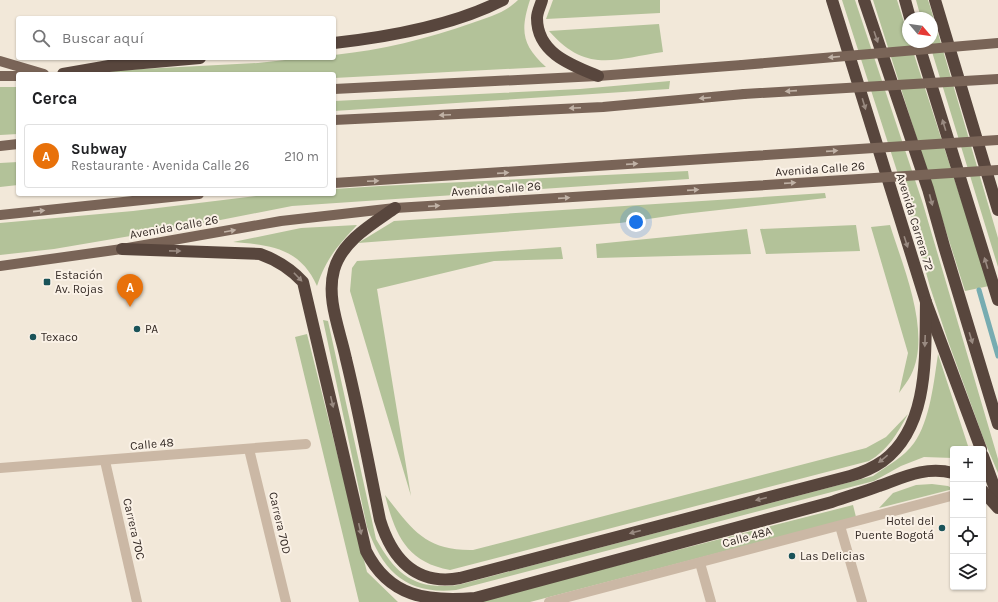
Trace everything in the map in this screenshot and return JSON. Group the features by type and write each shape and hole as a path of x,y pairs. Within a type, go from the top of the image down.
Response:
{"highway":[{"path":"336,43 367,39 418,29 487,8 503,0"},
{"path":"542,0 537,17 539,33 545,44 553,54 598,76"},
{"name":"Avenida Carrera 72","path":"832,0 926,302 979,446"},
{"name":"Avenida Carrera 72","path":"864,0 928,189 959,300 998,424"},
{"path":"905,0 908,12"},
{"path":"935,0 998,210"},
{"path":"920,48 998,300"},
{"path":"74,72 109,66 177,60"},
{"path":"395,208 365,228 340,256 334,270 332,287 334,308 380,520 386,539 397,557 408,567 429,577 439,579 449,580 460,578 850,476 883,461 897,446 907,432 915,414 923,368 926,302"},
{"path":"122,249 260,254 278,262 294,273 303,282 366,552 374,568 387,581 401,590 419,598 438,602 475,598 832,502 879,487 904,476 927,471 945,471 950,473"},
{"path":"986,464 998,497"},
{"path":"986,494 998,508"}],"main road":[{"path":"336,89 598,76 998,43"},
{"path":"0,61 37,72"},
{"path":"0,76 16,76"},
{"path":"336,120 604,107 744,94 998,79"},
{"name":"Avenida Calle 26","path":"336,183 998,140"},
{"path":"0,146 16,144"},
{"name":"Avenida Calle 26","path":"0,266 122,249 280,221 395,208 998,170"},
{"path":"0,215 180,196"}],"street":[{"name":"Calle 48","path":"0,468 105,461 306,444"},
{"name":"Carrera 70D","path":"250,449 286,602"},
{"name":"Carrera 70C","path":"105,461 137,602"},
{"name":"Calle 48A","path":"556,601 950,496"},
{"path":"840,526 862,602"},
{"path":"700,562 710,602"}],"green space":[{"path":"518,0 530,0 525,20 525,37 532,52 546,67 336,78 336,72 104,71 258,63 285,60 336,60 336,55 386,47 455,29 485,19"},
{"path":"553,0 660,0 660,13 546,19"},
{"path":"842,0 855,0 923,204 998,459 998,473 984,440 930,287 905,196"},
{"path":"873,0 897,0 902,16 902,48 912,48 989,286 965,291"},
{"path":"916,0 928,0 932,12 919,12"},
{"path":"659,24 663,52 615,60 589,58 576,53 563,45 549,31"},
{"path":"938,33 998,238 998,267 931,48 938,48"},
{"path":"670,81 669,89 336,111 336,101 580,89"},
{"path":"0,87 16,87 16,134 0,135"},
{"path":"16,162 16,185 0,187 0,163"},
{"path":"688,171 689,179 292,206 195,225 54,249 0,255 0,223 133,211 256,196 336,196 336,189"},
{"path":"825,193 826,198 683,214 620,223 358,243 394,221"},
{"path":"357,225 333,253 317,286 310,273 293,256 272,247 233,242 301,228"},
{"path":"856,225 860,251 766,254 760,229"},
{"path":"890,225 908,280 917,320 917,358 911,375 899,393 908,353 871,227"},
{"path":"747,229 751,254 597,258 596,244"},
{"path":"561,247 563,259 494,261 377,289 411,496 350,291 352,268 357,261"},
{"path":"323,320 328,321 376,539 384,552 400,571 409,578 430,585 458,585 873,476 905,453 914,443 919,434 928,412 938,354 968,446 950,446 950,458 924,457 901,466 874,481 456,590 439,591 424,589 399,577 389,568 381,557 373,543 367,527"},
{"path":"307,334 367,572 398,602 359,602 295,337"},
{"path":"908,414 887,447 869,461 450,570 435,566 423,560 413,553 405,544 398,534 393,522 385,495 403,518 421,536 443,547 473,550 866,448 886,437"},
{"path":"932,484 948,486 950,487 950,490 879,508 893,493 916,485"},
{"path":"853,505 856,517 530,602 475,602"}],"waterway":[{"path":"979,290 998,356"}],"place":[{"name":"Estación Av. Rojas","path":"47,282"},
{"name":"Subway","path":"130,307"},
{"name":"PA","path":"137,329"},
{"name":"Texaco","path":"33,337"},
{"name":"Hotel del Puente Bogotá","path":"942,528"},
{"name":"Las Delicias","path":"792,556"}]}
